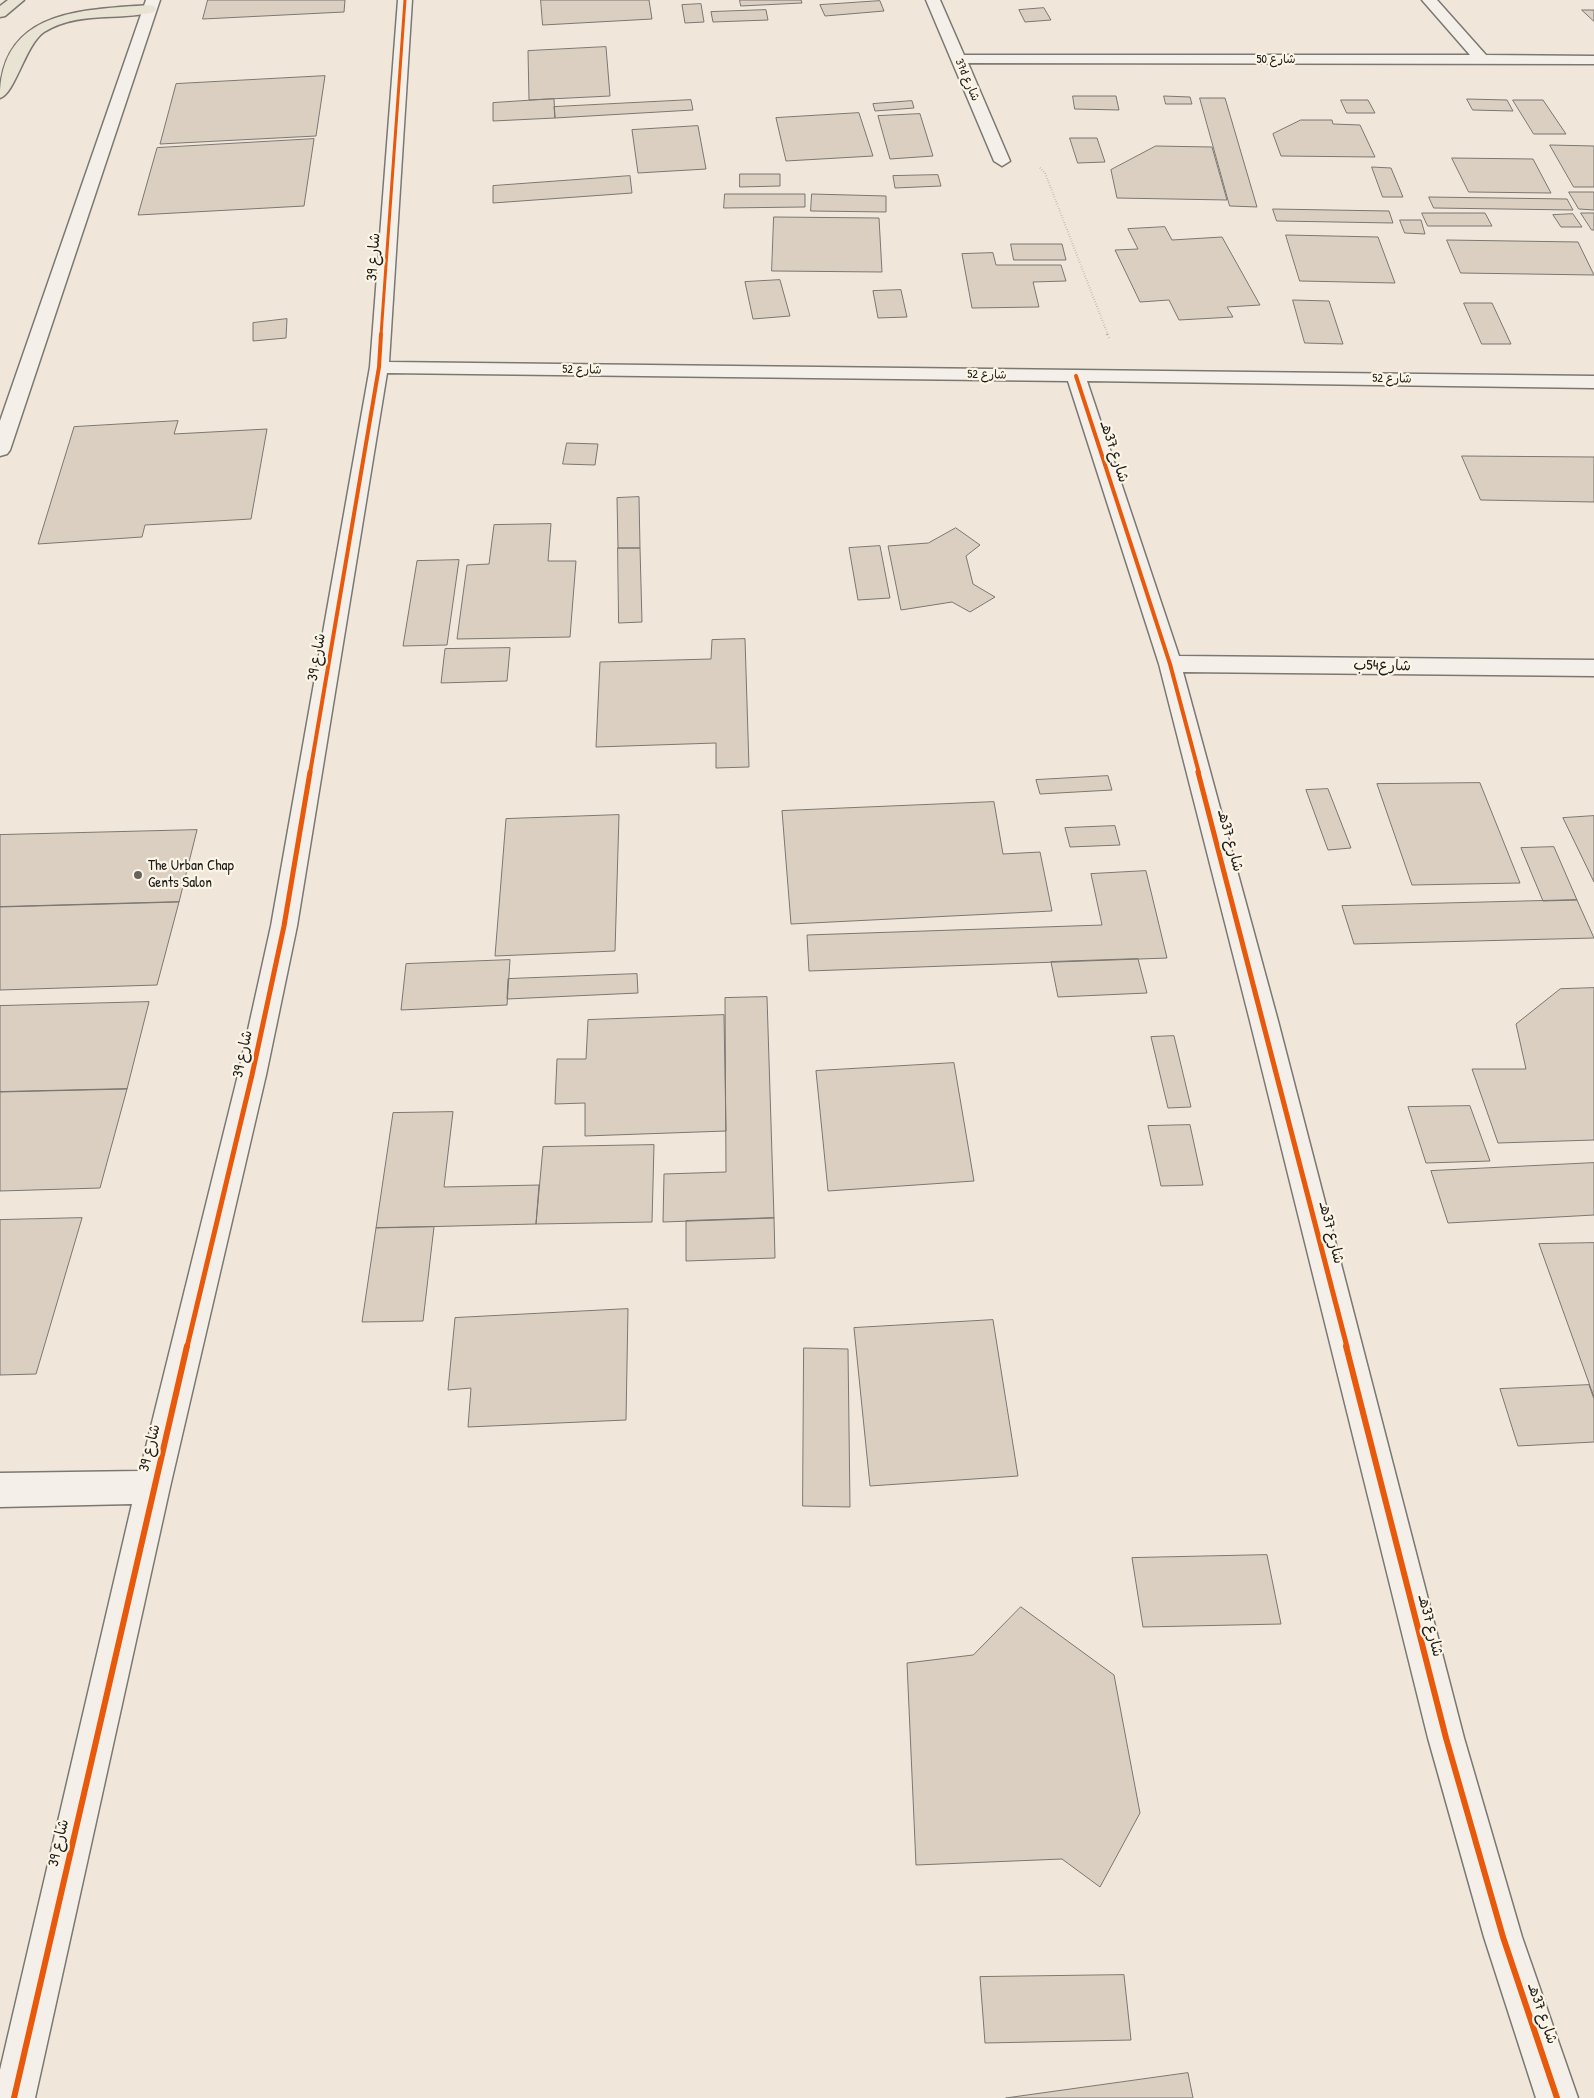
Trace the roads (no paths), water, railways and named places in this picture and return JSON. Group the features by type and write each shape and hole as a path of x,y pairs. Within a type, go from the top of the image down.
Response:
{"main road":[{"path":"0,13 17,0"},
{"path":"0,93 26,44 40,29 72,18 150,3"}],"street":[{"name":"شارع 39","path":"14,2098 153,1487 247,1094 284,926 379,367 404,0"},
{"name":"37d شارع","path":"933,0 1000,158"},
{"path":"1429,0 1482,60"},
{"path":"0,450 78,226 150,3"},
{"name":"شارع 50","path":"958,59 1594,60"},
{"name":"شارع 52","path":"379,367 1594,382"},
{"name":"شارع 37هـ","path":"1076,376 1170,664 1269,1040 1446,1738 1503,1937 1557,2098"},
{"name":"شارع54ب","path":"1170,664 1594,668"},
{"path":"0,1490 153,1487"}],"place":[{"name":"The Urban Chap Gents Salon","path":"138,875"}]}
